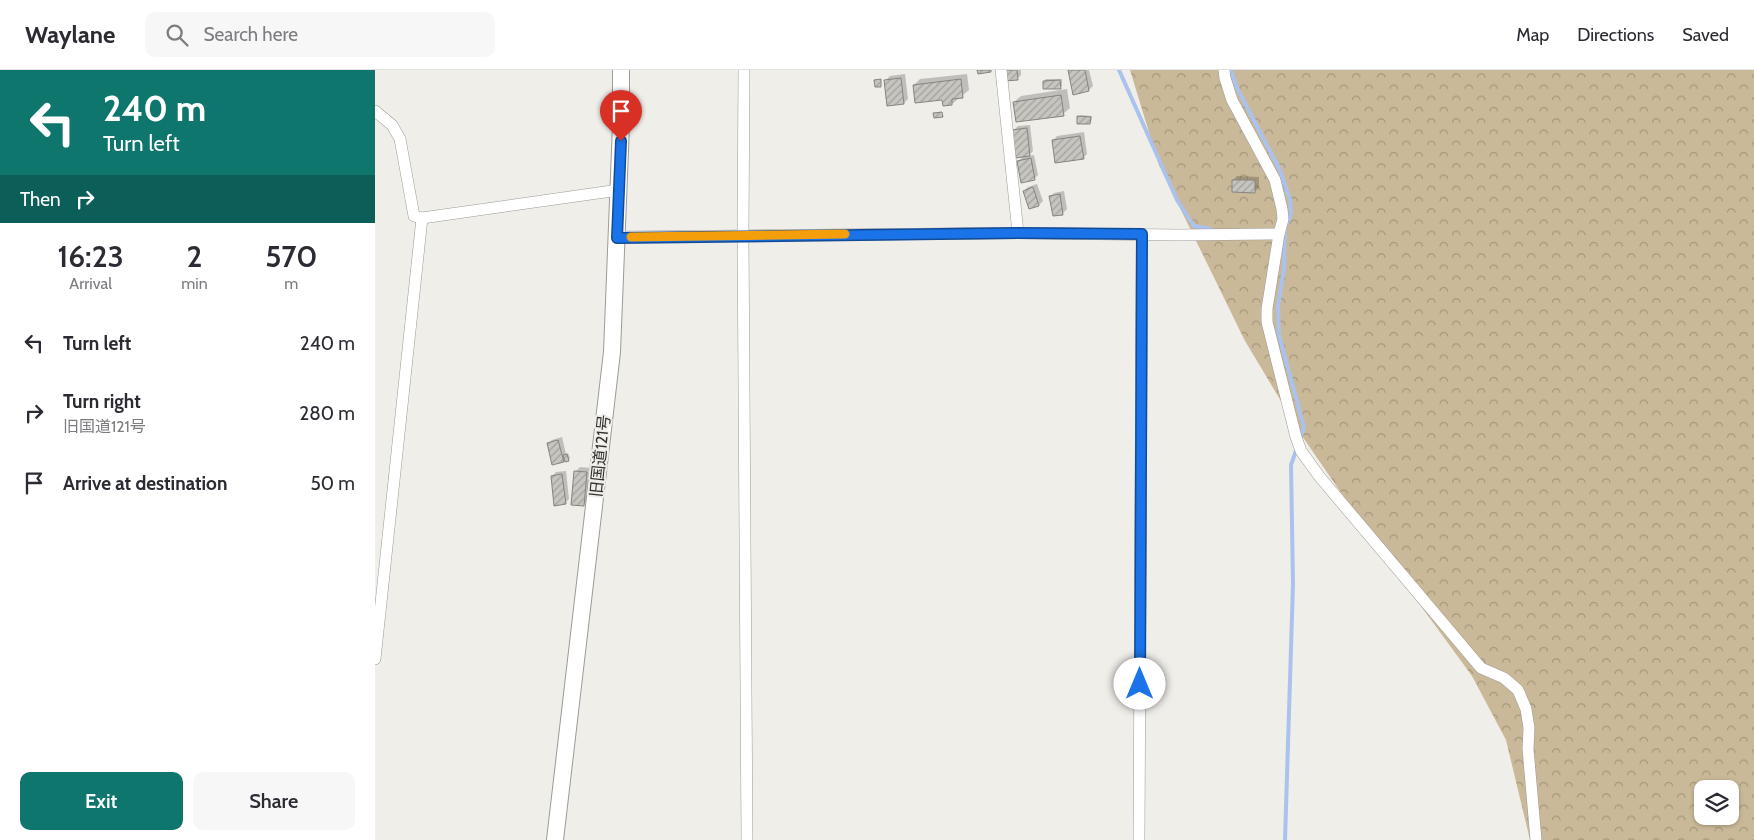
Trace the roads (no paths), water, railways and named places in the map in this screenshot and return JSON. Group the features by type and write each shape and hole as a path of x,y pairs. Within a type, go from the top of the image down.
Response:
{"street":[{"name":"旧国道121号","path":"555,840 612,352 619,190 621,70"},
{"path":"744,70 743,235 747,840"},
{"path":"1001,70 1018,233"},
{"path":"1224,70 1232,100 1275,180 1282,209 1283,219 1267,309 1267,322 1301,450 1319,476 1481,668 1504,678 1518,690 1526,709 1529,728 1528,749 1536,840"},
{"path":"375,111 393,125 400,139 414,216 422,218 619,190"},
{"path":"375,660 422,218"},
{"path":"617,238 1018,233 1279,234"},
{"path":"1139,840 1142,234"}],"waterway":[{"path":"1119,70 1177,200 1194,226 1211,229"},
{"path":"1231,70 1237,88 1280,170 1290,200 1291,210 1290,218 1285,227 1284,269 1278,306 1279,335 1304,427 1300,439"},
{"path":"1285,840 1293,584 1291,465 1297,448"}]}
